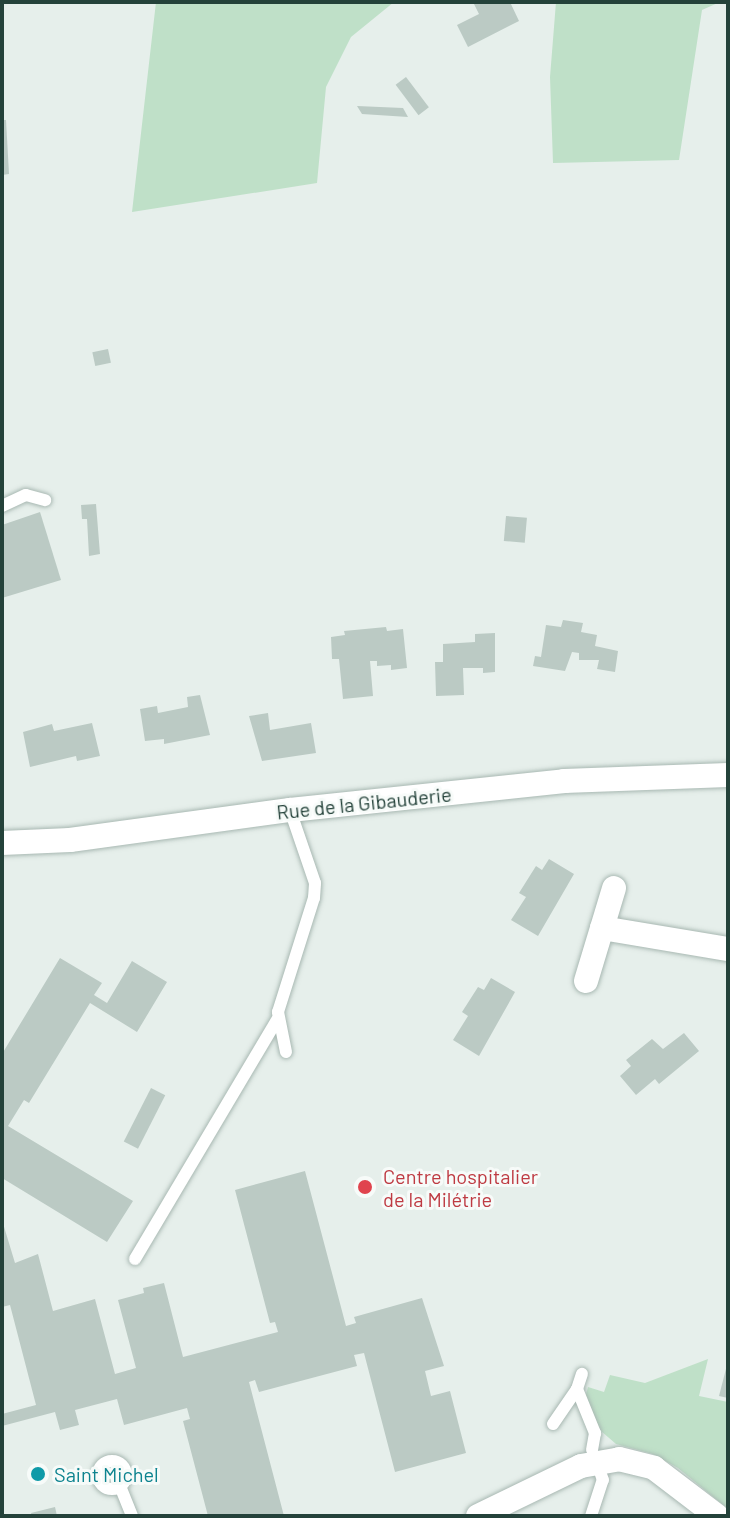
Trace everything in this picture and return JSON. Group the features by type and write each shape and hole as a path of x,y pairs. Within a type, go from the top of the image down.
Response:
{"street":[{"name":"Rue de la Gibauderie","path":"2,843 70,840 290,810 608,777 728,775"},
{"path":"586,981 614,888"},
{"path":"602,928 728,949"},
{"path":"487,1514 594,1455 654,1468 717,1516"}],"lane":[{"path":"2,506 26,495 45,500"},
{"path":"135,1259 278,1018 314,898 315,883 290,810"},
{"path":"278,1018 286,1052"},
{"path":"553,1424 577,1389 582,1374"},
{"path":"577,1389 595,1433 594,1455 603,1480 591,1516"},
{"path":"120,1486 132,1516"}],"green space":[{"path":"156,2 394,2 351,37 326,87 317,183 132,212"},
{"path":"556,2 720,2 702,10 679,160 553,163 550,77"},
{"path":"708,1359 699,1396 728,1402 728,1509 678,1468 653,1454 616,1444 601,1431 585,1398 588,1387 604,1392 610,1375 645,1383"}],"building":[{"path":"473,2 510,2 519,21 468,47 457,25 479,14"},
{"path":"406,77 429,107 418,115 396,85"},
{"path":"357,106 403,108 408,117 362,114"},
{"path":"2,120 6,120 9,174 2,175"},
{"path":"108,349 111,363 95,366 92,352"},
{"path":"96,504 100,554 89,556 87,519 82,519 81,505"},
{"path":"40,512 61,580 2,598 2,525"},
{"path":"506,516 527,518 525,543 504,541"},
{"path":"563,620 583,623 581,632 597,635 595,646 618,651 615,672 597,669 599,660 579,660 579,653 572,652 565,671 533,666 535,656 541,657 546,625 561,627"},
{"path":"386,627 387,631 403,629 407,668 391,670 391,665 377,666 377,661 370,661 373,696 343,699 339,659 332,659 331,637 345,635 344,631"},
{"path":"495,633 495,672 483,673 483,668 463,668 464,695 436,696 435,662 443,662 443,644 475,642 475,634"},
{"path":"200,695 210,735 164,744 164,739 145,741 140,709 157,706 158,713 188,707 187,697"},
{"path":"268,713 270,730 311,723 316,753 262,761 249,716"},
{"path":"92,723 100,756 77,761 76,756 30,767 23,732 52,724 54,731"},
{"path":"549,859 574,874 538,936 511,920 526,897 519,893 536,866 542,870"},
{"path":"60,958 102,983 94,995 107,1003 132,961 167,982 137,1032 90,1003 29,1103 24,1100 8,1126 133,1201 107,1242 2,1178 2,1054"},
{"path":"491,978 515,992 479,1056 453,1040 468,1016 462,1012 478,987 484,990"},
{"path":"684,1033 699,1051 659,1084 655,1079 636,1095 620,1076 631,1066 626,1060 652,1039 663,1049"},
{"path":"151,1088 165,1095 138,1149 124,1141"},
{"path":"305,1171 346,1326 356,1323 354,1317 422,1298 444,1366 425,1371 431,1396 450,1391 466,1453 395,1472 364,1353 354,1355 357,1366 259,1392 255,1380 249,1382 284,1516 208,1516 183,1421 190,1419 187,1408 124,1425 117,1399 75,1410 79,1425 60,1430 55,1412 2,1426 2,1414 36,1405 10,1305 2,1307 2,1220 15,1263 38,1254 53,1311 95,1299 115,1374 136,1368 118,1300 144,1293 143,1288 164,1283 183,1357 278,1332 275,1322 270,1323 235,1190"},
{"path":"728,1365 728,1398 719,1396"},
{"path":"55,1507 57,1516 32,1516 31,1513"}],"place":[{"name":"Centre hospitalier de la Milétrie","path":"365,1187"},
{"name":"Saint Michel","path":"38,1474"}]}
